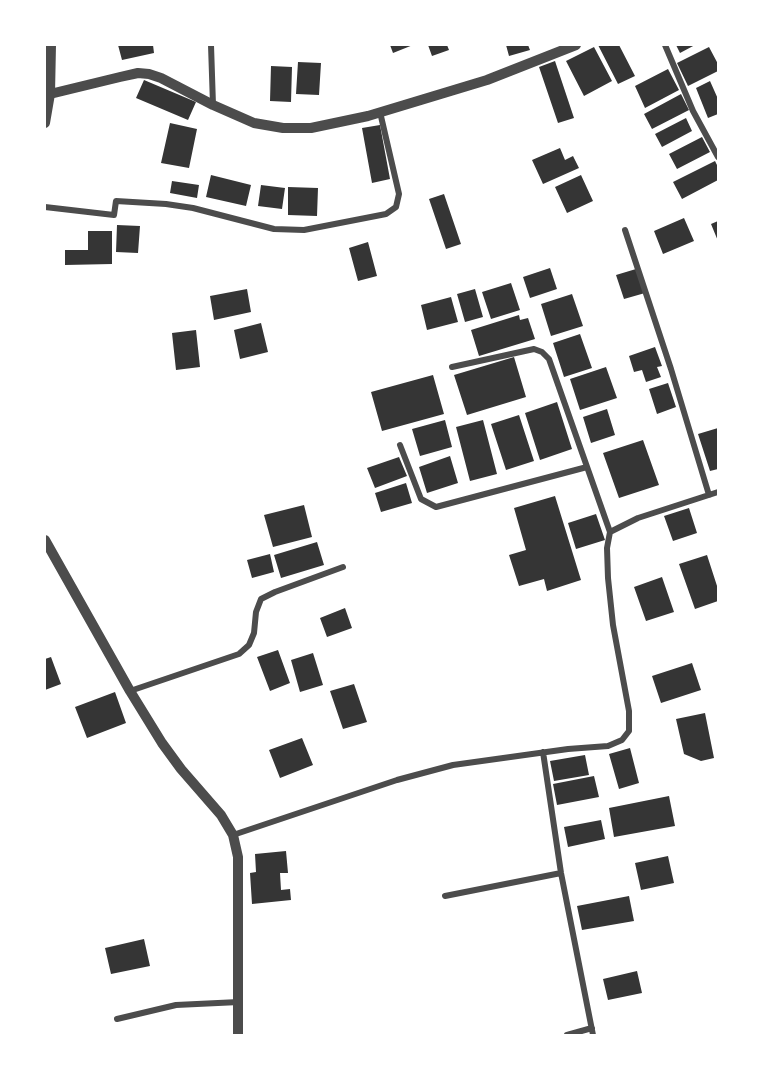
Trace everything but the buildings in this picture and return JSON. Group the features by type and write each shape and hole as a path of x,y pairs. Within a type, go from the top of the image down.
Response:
{"street":[{"path":"45,123 50,94 51,45"},
{"path":"211,45 213,105"},
{"path":"50,94 138,73 162,78 213,105 254,123 282,128 311,128 380,112 487,80 576,45"},
{"path":"665,45 693,111 718,157"},
{"path":"45,207 114,215 116,201 166,204 193,208 274,229 304,230 386,214 396,207 399,194 380,112"},
{"path":"625,230 671,369 709,495"},
{"path":"232,835 397,780 453,765 543,752 608,746 622,740 629,731 629,711 613,625 608,578 607,548 610,532 549,359 542,352 534,349 452,367"},
{"path":"400,445 421,499 436,507 587,466"},
{"path":"610,532 638,518 718,492"},
{"path":"45,540 162,743 221,815 232,835 238,857 238,1035"},
{"path":"130,691 239,654 249,645 254,633 256,612 261,599 274,592 344,567"},
{"path":"543,752 561,873 592,1032 567,1035"},
{"path":"445,896 561,873"},
{"path":"117,1019 176,1005 239,1002"}]}
